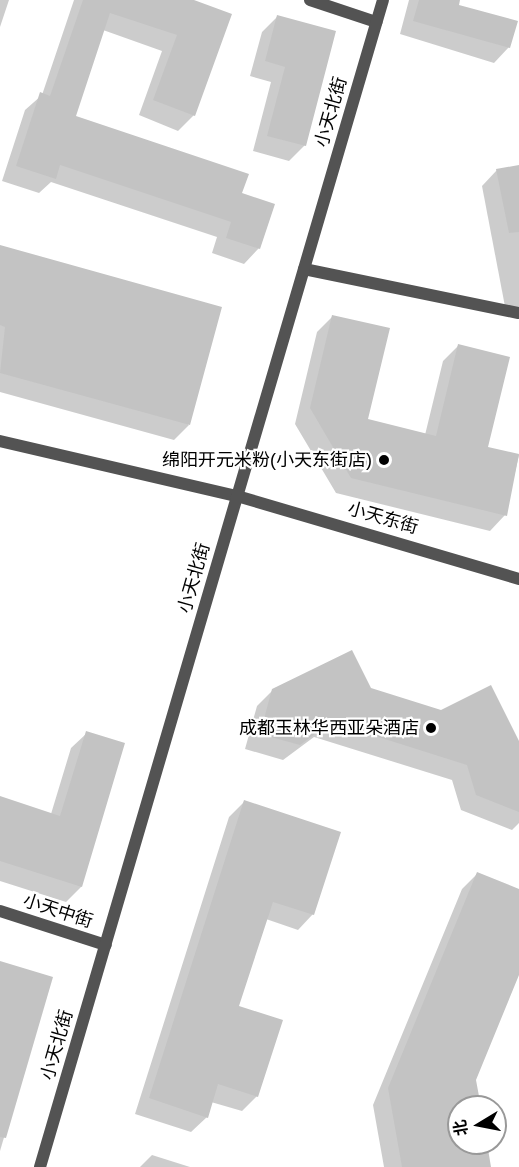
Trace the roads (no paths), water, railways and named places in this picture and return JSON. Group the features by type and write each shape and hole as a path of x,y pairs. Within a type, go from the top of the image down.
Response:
{"street":[{"path":"310,0 376,22"},
{"name":"小天北街","path":"40,1167 382,0"},
{"path":"304,269 519,313"},
{"name":"小天东街","path":"0,441 237,496 519,579"},
{"name":"小天中街","path":"0,911 106,945"}],"place":[{"name":"绵阳开元米粉(小天东街店)","path":"384,460"},
{"name":"成都玉林华西亚朵酒店","path":"431,728"}]}
